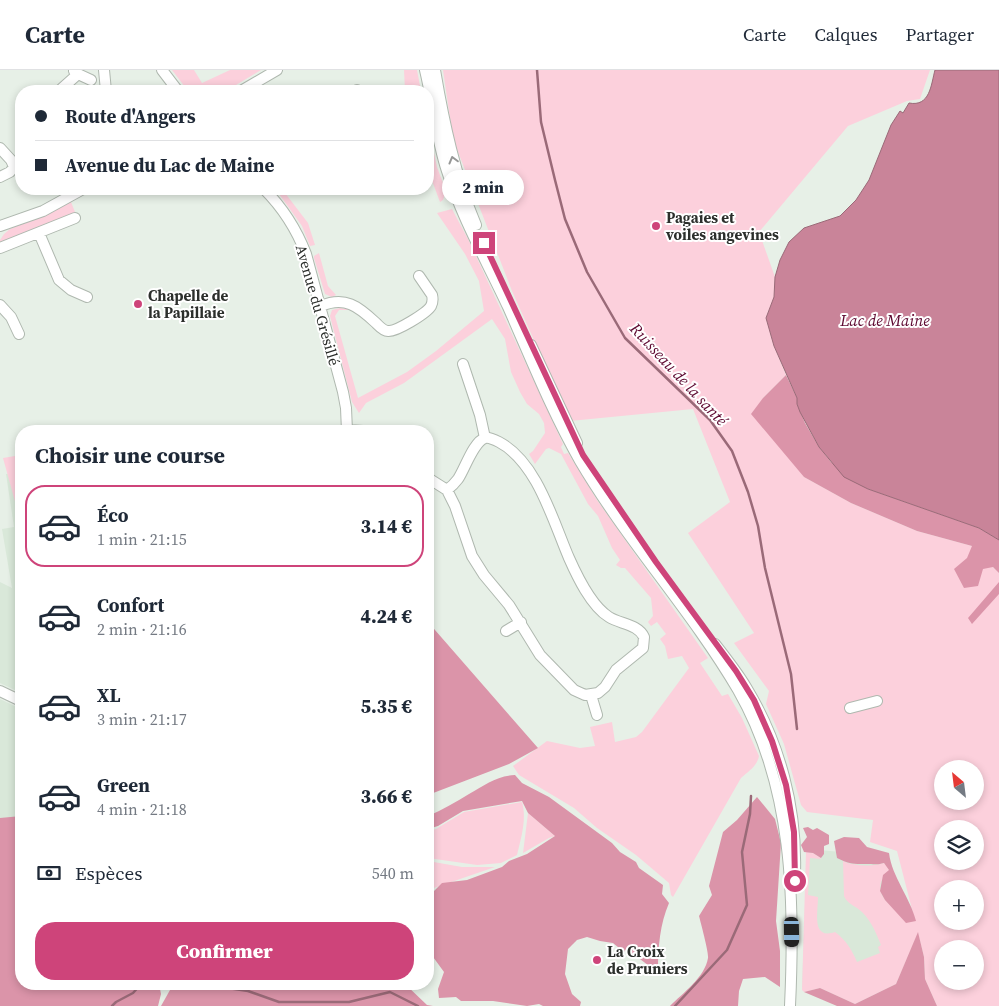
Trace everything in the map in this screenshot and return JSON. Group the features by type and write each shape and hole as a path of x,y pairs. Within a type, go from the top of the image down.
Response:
{"street":[{"path":"104,70 105,85"},
{"path":"162,70 173,85"},
{"path":"251,85 277,70"},
{"path":"425,70 428,85"},
{"path":"434,70 447,136 465,199 578,446 591,468 736,671 754,700 779,761 786,785 788,820 792,916 790,1006"},
{"path":"64,85 76,72 91,80"},
{"path":"434,116 452,187 558,420 591,478 714,653 738,692 770,764 788,820"},
{"path":"0,148 11,160 14,167 10,172 0,177"},
{"path":"0,226 42,211 72,195"},
{"name":"Avenue du Grésillé","path":"270,195 285,212 300,239 308,261 343,392 347,425"},
{"path":"0,248 75,218"},
{"path":"39,233 59,280 71,290 87,297"},
{"path":"321,306 335,302 353,305 363,311 384,330 394,331 423,314 431,306 432,294 419,276"},
{"path":"0,305 11,317 19,334"},
{"path":"463,364 480,414 485,438"},
{"path":"434,482 447,490 455,506 472,556 484,575 521,622 540,655 577,692 591,695 602,690 616,670 640,651 644,645 644,637 640,631 608,617 598,608 576,573 532,476 523,463 508,448 496,440 485,438 478,442 458,479 447,490"},
{"path":"506,631 521,622"},
{"path":"0,691 15,698"},
{"path":"591,695 597,715"},
{"path":"850,708 877,701"}],"shaded area":[{"path":"172,70 194,70 202,83 230,70 261,70 236,85 183,85"},
{"path":"404,70 417,70 420,85 405,85"},
{"path":"443,70 930,70 920,99 907,101 848,126 759,232 775,277 774,297 766,318 774,346 786,375 763,398 804,477 851,503 917,531 972,546 999,573 999,1006 937,1006 925,979 924,957 918,933 896,984 855,1004 820,988 804,992 802,990 806,852 813,853 821,858 810,858 808,895 818,897 817,917 819,928 822,932 835,932 839,935 853,953 857,962 880,953 878,947 881,945 873,928 862,912 847,901 844,896 843,861 864,865 884,863 890,870 882,880 881,893 890,905 915,921 897,851 870,842 873,820 807,812 801,805 784,744 766,704 769,691 734,643 754,633 688,533 730,502 693,409 570,421 512,291 453,139"},
{"path":"434,153 446,191 443,200 440,202 434,186"},
{"path":"280,195 287,195 308,223 315,245 310,246 302,226"},
{"path":"71,202 75,212 73,216 0,243 4,234 10,229"},
{"path":"452,209 469,241 563,444 561,447 564,454 568,453 597,500 708,658 700,663 722,696 728,694 742,718 759,756 755,766 741,778 673,897 669,883 636,855 597,828 574,808 519,775 513,766 547,741 580,748 595,746 590,727 612,722 615,742 636,737 642,732 689,668 682,656 668,659 665,646 660,639 666,634 657,622 651,626 648,622 653,616 651,598 625,568 616,565 620,560 612,548 598,516 588,504 561,454 549,448 546,449 535,464 529,454 545,433 544,423 539,414 527,404 520,392 511,372 505,339 492,319 404,383 366,403 359,413 352,402 330,316 332,310 340,308 349,310 339,310 335,316 358,398 407,372 436,351 484,311 479,281 465,254 437,213"},
{"path":"319,253 328,286 336,295 332,297 325,294 314,258"},
{"path":"786,375 797,398 797,404 805,423 819,447 831,462 868,489 979,528 999,540 999,573 993,567 983,569 978,586 964,588 954,569 967,558 972,546 917,531 851,503 804,477 751,414 763,398"},
{"path":"15,456 15,501 3,458"},
{"path":"15,473 15,690 0,683 0,582 12,588 2,529 14,527 6,474"},
{"path":"999,582 999,594 972,624 968,618"},
{"path":"434,629 538,748 509,764 434,793"},
{"path":"0,699 15,706 15,826 0,827"},
{"path":"515,775 522,783 549,797 612,843 620,852 636,862 639,868 663,885 662,894 669,903 663,919 660,936 658,970 654,972 627,948 624,952 613,943 587,937 577,940 568,949 565,974 572,994 581,1002 580,1006 543,1006 539,1004 527,1006 493,1001 461,1001 456,997 439,998 438,989 444,972 434,958 434,891 442,883 467,880 502,867 509,861 527,854 555,836 528,813 522,801 463,811 434,827 434,813 491,781"},
{"path":"757,797 775,819 781,843 776,921 780,951 780,987 765,977 743,979 739,991 738,1006 670,1006 693,984 706,965 708,955 699,916 712,895 709,886 723,832 737,820"},
{"path":"522,802 524,822 517,855 501,863 477,865 434,859 434,830 464,812"},
{"path":"528,813 555,836 523,853"},
{"path":"15,817 15,990 160,990 158,1006 0,1006 0,818"},
{"path":"808,827 813,830 817,828 829,835 829,844 824,846 824,854 821,858 813,853 804,852 801,845 807,837 803,828"},
{"path":"844,837 859,838 867,847 889,853 894,870 916,921 906,923 885,900 880,891 883,875 889,870 884,863 853,864 837,858 834,841"},
{"path":"807,849 876,855 919,955 802,990"},
{"path":"434,862 462,867 495,867 434,888"},
{"path":"918,932 924,957 925,979 937,1006 837,1006 804,992 820,988 855,1004 896,984"},
{"path":"170,990 411,990 427,1005 433,1006 161,1006"}],"water":[{"name":"Lac de Maine","path":"935,70 999,70 999,540 979,528 868,489 844,477 819,447 800,412 797,398 774,346 766,318 774,297 775,277 780,260 789,242 804,228 840,216 856,200 869,180 891,125 900,111 903,113 909,103 921,102 925,98 931,88"}],"waterway":[{"name":"Ruisseau de la santé","path":"537,70 541,122 555,180 565,219 587,272 625,338 710,420 732,451 748,492 758,526 765,568 791,674 797,729"},
{"name":"Ruisseau de la santé","path":"675,1006 727,950 747,905 742,852 750,814 751,796"},
{"name":"Ruisseau de la santé","path":"112,1006 136,990"},
{"name":"Ruisseau de la santé","path":"241,990 279,1002 349,1002 390,992 418,1006"}],"place":[{"name":"Pagaies et voiles angevines","path":"656,226"},
{"name":"Chapelle de la Papillaie","path":"138,304"},
{"name":"La Croix de Pruniers","path":"597,960"}],"route":[{"path":"484,243 583,455 656,562 736,671 754,700 772,741 786,785 794,832 795,881"}]}
